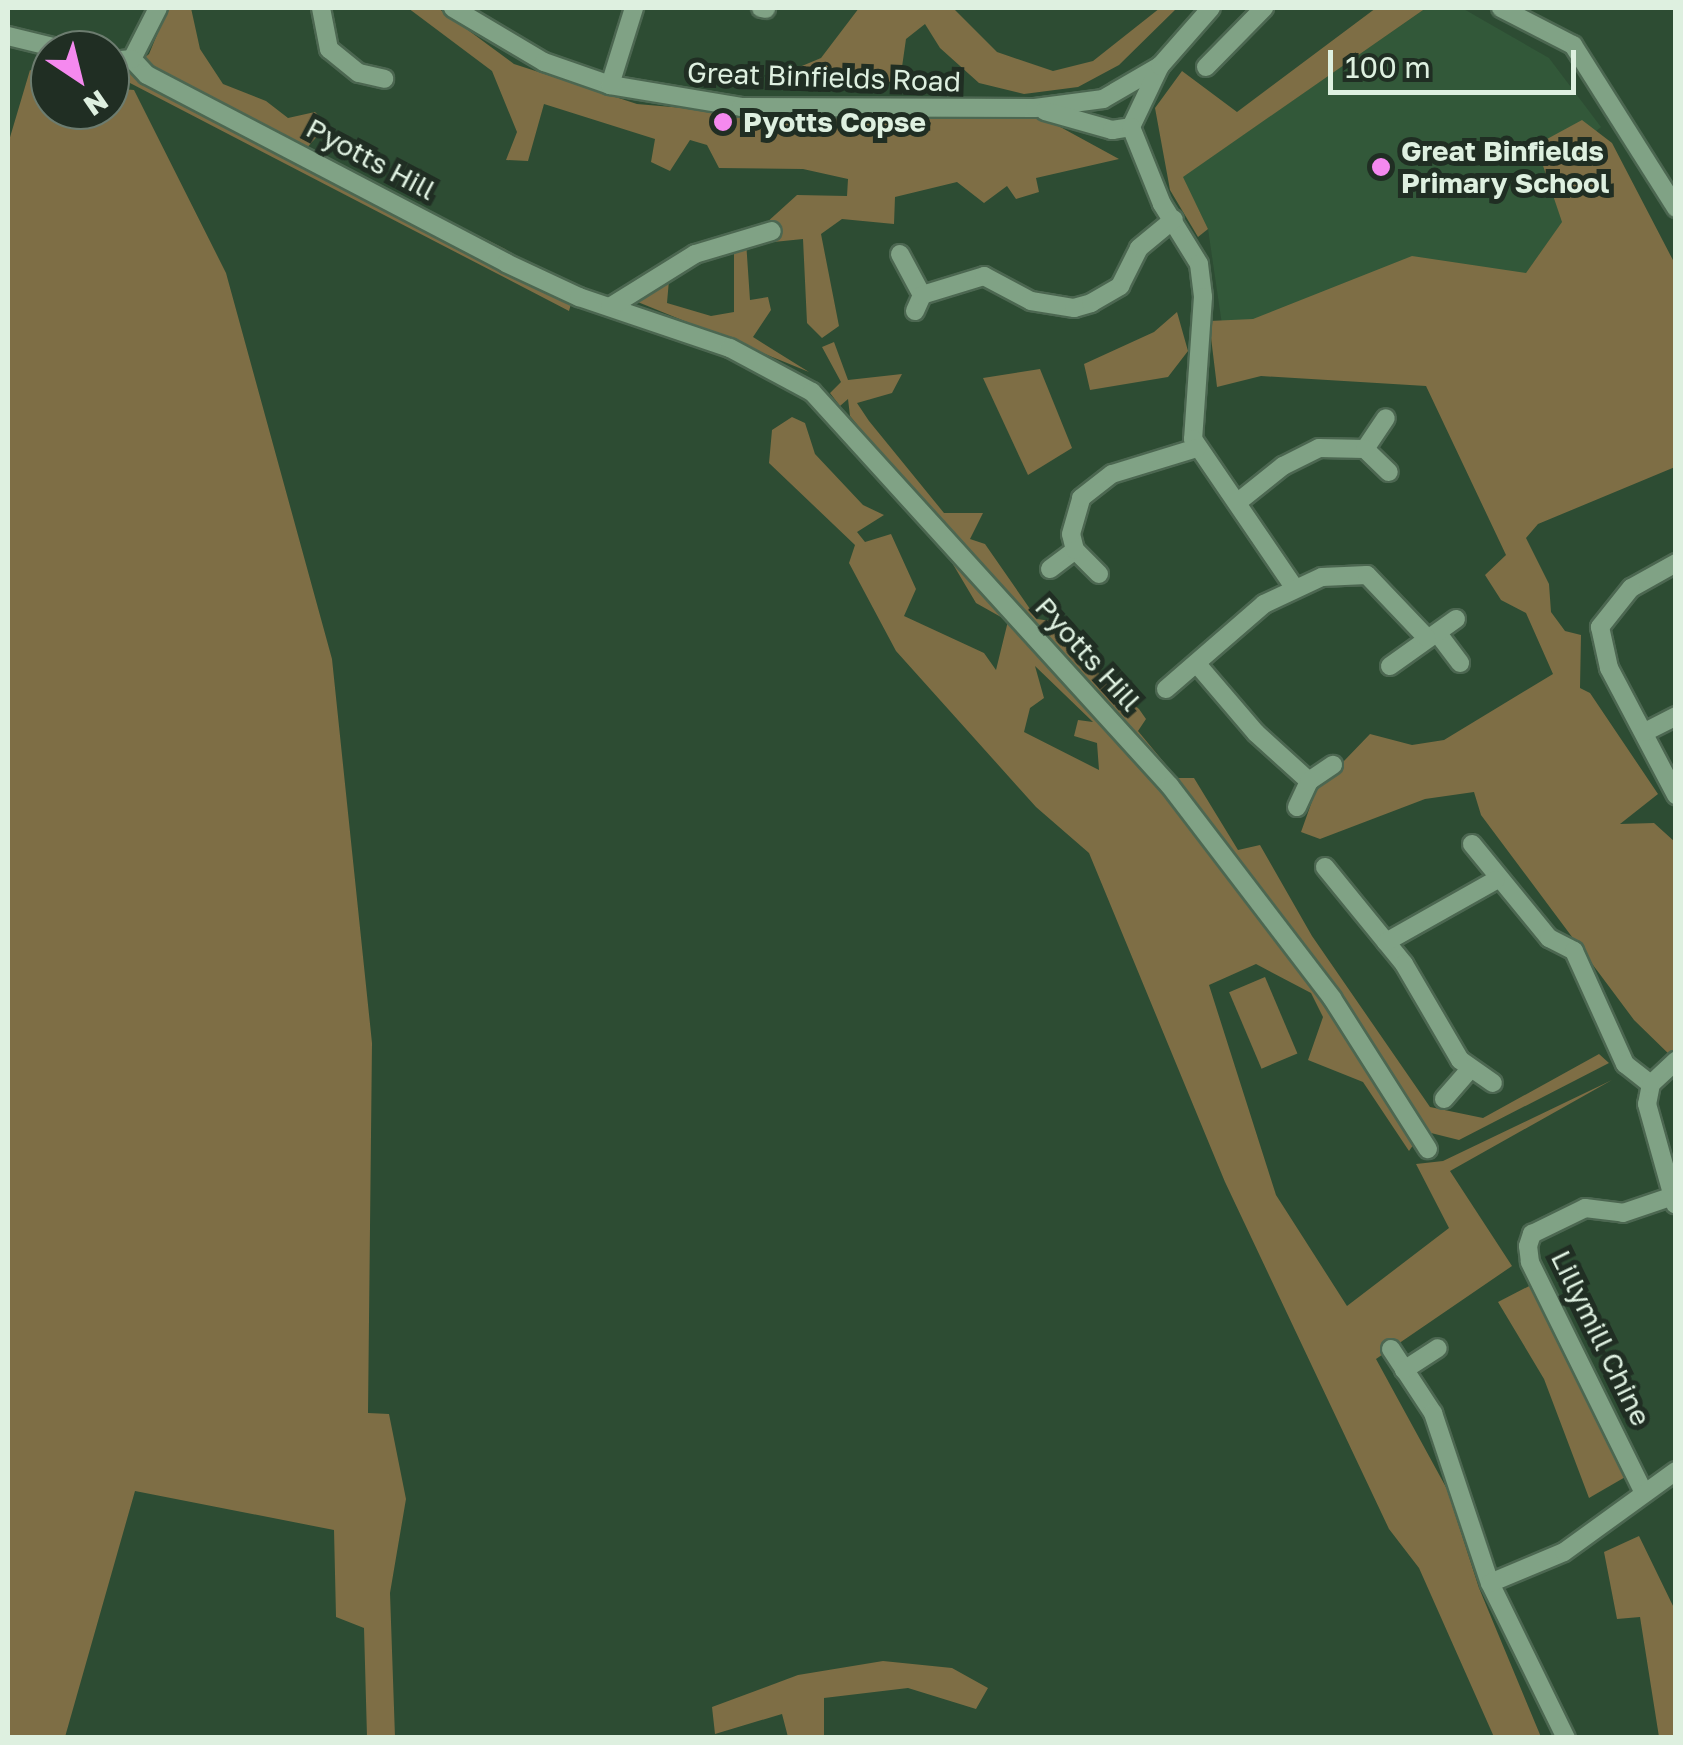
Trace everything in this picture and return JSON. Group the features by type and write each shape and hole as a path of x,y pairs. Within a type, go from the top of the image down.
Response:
{"street":[{"path":"132,59 158,8"},
{"path":"321,8 329,50 359,73 384,79"},
{"name":"Great Binfields Road","path":"453,8 544,62 610,85 741,107 1035,108 1111,95 1160,66"},
{"path":"610,85 634,8"},
{"name":"Great Binfields Road","path":"1035,108 1124,124 1160,66 1211,8"},
{"path":"1206,67 1264,8"},
{"path":"1501,8 1573,45 1676,208"},
{"name":"Pyotts Hill","path":"132,59 160,82 506,263 610,307 730,348 800,385 839,418 1170,786 1332,998 1428,1149"},
{"path":"1124,124 1099,111 1111,95 1174,220 1192,245 1203,296 1193,417 1197,448 1294,587"},
{"path":"900,254 918,303 984,276 1030,301 1074,308 1092,303 1120,286 1140,248 1174,220"},
{"path":"610,307 695,254 772,231"},
{"path":"1365,449 1386,418"},
{"path":"1098,574 1075,550 1074,515 1089,488 1145,460 1197,448"},
{"path":"1238,502 1303,453 1365,449 1389,472"},
{"path":"1050,569 1075,550"},
{"path":"1676,564 1631,588 1600,628 1610,668 1676,795"},
{"path":"1166,689 1240,622 1294,587 1352,572 1366,575 1460,664"},
{"path":"1390,666 1456,619"},
{"path":"1197,664 1256,734 1309,781"},
{"path":"1644,732 1676,716"},
{"path":"1297,807 1309,781 1333,766"},
{"path":"1472,844 1496,880 1525,902 1549,938 1574,951 1625,1064 1651,1084"},
{"path":"1325,868 1386,942 1470,1069 1493,1083"},
{"path":"1386,942 1496,880"},
{"path":"1674,1200 1647,1104 1651,1084 1676,1061"},
{"path":"1444,1099 1470,1069"},
{"name":"Lillymill Chine","path":"1644,1492 1530,1262 1528,1246 1532,1234 1585,1208 1623,1212 1674,1200"},
{"path":"1404,1370 1438,1348"},
{"path":"1392,1349 1433,1413 1490,1583 1566,1738"},
{"path":"1490,1583 1564,1552 1676,1472"}],"shaded area":[{"path":"168,8 191,8 200,49 223,84 266,101 288,118 315,112 327,125 306,149 505,249 573,297 569,311 130,83 130,63 139,62 149,54"},
{"path":"408,8 438,8 514,64 637,104 800,118 1042,117 1119,159 1036,178 1039,192 1016,199 1007,186 984,203 957,182 895,197 894,224 842,219 821,234 839,326 822,338 807,323 803,239 764,243 765,224 797,195 847,196 848,179 803,169 719,168 707,145 690,140 670,171 651,162 655,139 544,104 528,161 506,160 517,132 492,71"},
{"path":"859,8 953,8 997,52 1053,71 1093,61 1160,8 1177,8 1119,65 1078,87 1024,94 979,83 940,48 925,24 906,39 900,81 816,87 766,81 821,58"},
{"path":"1376,8 1426,8 1183,177 1208,229 1198,237 1170,190 1155,108 1182,71 1237,112"},
{"name":"Great Binfields Primary School","path":"1426,8 1462,8 1549,58 1601,127 1565,157 1563,222 1526,273 1225,345 1208,229 1182,177"},
{"path":"30,70 30,130 130,130 130,90 134,90 226,273 332,659 372,1043 368,1413 389,1414 406,1499 390,1593 395,1737 367,1737 364,1628 336,1617 334,1530 135,1491 65,1737 8,1737 8,144"},
{"path":"1582,120 1612,143 1675,264 1675,467 1538,524 1526,538 1549,584 1551,612 1565,631 1581,635 1580,688 1590,693 1658,794 1620,824 1654,823 1675,842 1675,1060 1634,1020 1481,815 1474,792 1425,799 1320,839 1301,832 1316,790 1370,734 1412,745 1444,740 1553,674 1526,613 1501,600 1485,575 1506,555 1426,386 1261,376 1217,387 1209,321 1253,319 1412,256 1526,273 1562,222 1536,145"},
{"path":"746,241 750,300 768,297 771,310 753,337 809,372 628,298 669,280 667,303 711,316 734,312 734,244"},
{"path":"1177,312 1188,351 1168,377 1090,390 1084,364 1154,332"},
{"path":"834,342 848,380 902,374 892,393 857,403 869,421 944,513 983,513 970,539 985,544 1037,619 1058,622 1105,681 1139,709 1146,719 1138,731 1177,778 1194,778 1238,850 1260,845 1312,936 1430,1107 1483,1118 1599,1054 1609,1063 1459,1140 1423,1131 1409,1151 1363,1082 1308,1060 1323,1017 1311,993 1256,964 1209,985 1276,1195 1347,1306 1449,1228 1416,1164 1443,1161 1612,1080 1450,1171 1512,1266 1376,1359 1447,1489 1479,1588 1541,1737 1494,1737 1419,1568 1389,1529 1225,1182 1089,853 1036,807 896,651 849,563 855,545 769,463 772,430 792,417 805,423 815,454 863,505 884,515 857,532 865,542 891,534 916,589 904,616 984,653 996,670 1008,621 976,603 904,482 850,416 848,399 840,406 830,393 841,382 822,347","holes":["1035,666 1093,722 1078,720 1074,736 1097,743 1099,770 1024,732 1030,708 1044,698"]},
{"path":"1040,369 1072,448 1028,475 983,378"},
{"path":"1265,977 1297,1053 1262,1069 1229,992"},
{"path":"1535,1283 1627,1476 1589,1498 1544,1379 1498,1302"},
{"path":"1639,1536 1675,1610 1675,1737 1659,1737 1640,1617 1617,1619 1604,1552"},
{"path":"883,1661 952,1668 988,1688 976,1709 908,1688 824,1698 824,1737 788,1737 782,1714 715,1734 712,1707 798,1675"}],"place":[{"name":"Pyotts Copse","path":"723,122"},
{"name":"Great Binfields Primary School","path":"1381,167"}]}
